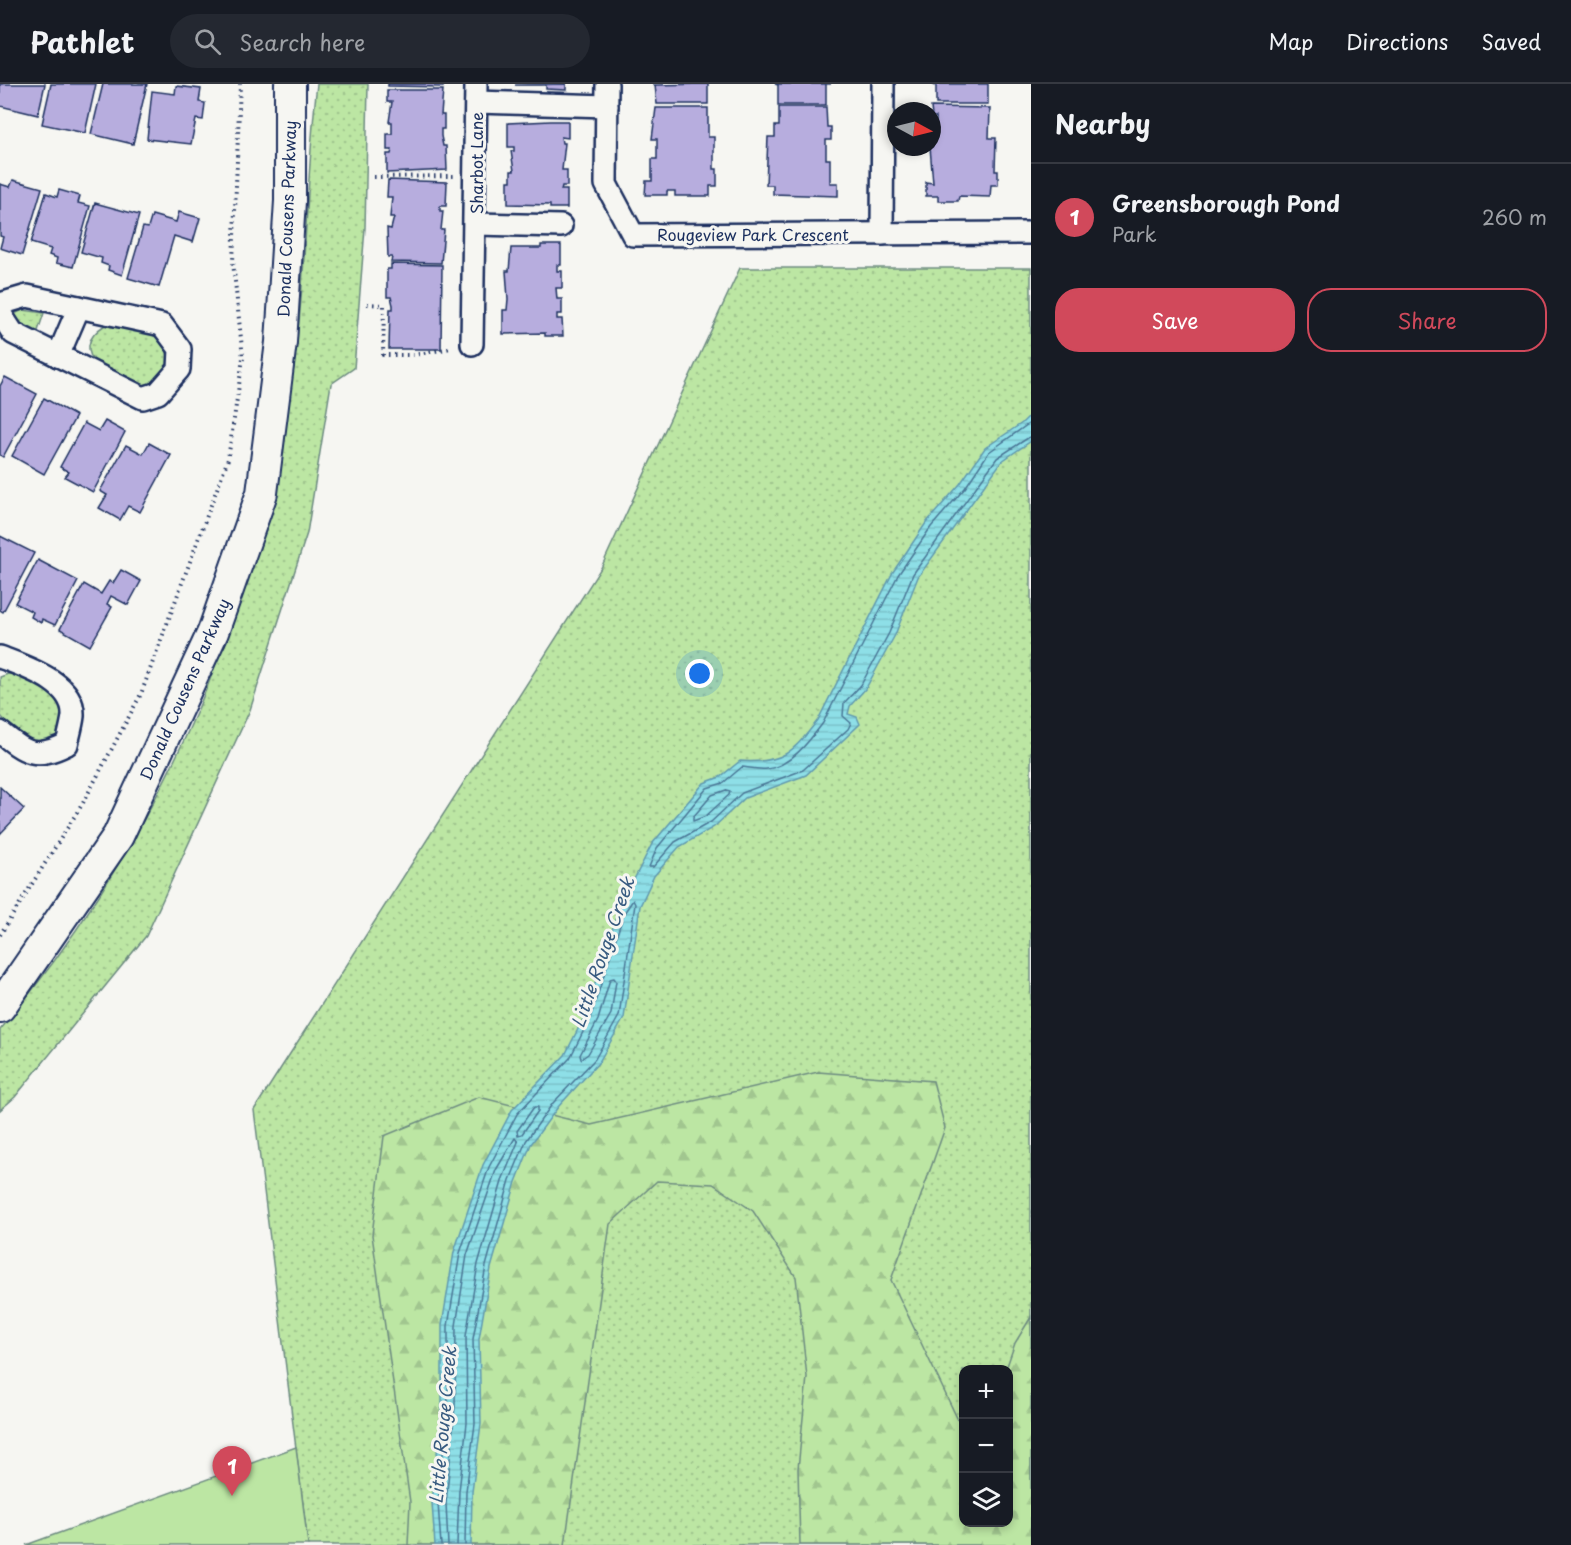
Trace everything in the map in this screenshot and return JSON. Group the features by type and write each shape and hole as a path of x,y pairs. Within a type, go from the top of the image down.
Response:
{"main road":[{"name":"Donald Cousens Parkway","path":"0,1007 118,836 213,632 262,493 281,342 290,201 290,84"}],"street":[{"name":"Rougeview Park Crescent","path":"606,84 606,184 633,235 1031,233"},
{"path":"882,234 883,84"},
{"name":"Sharbot Lane","path":"472,344 476,224 476,93 606,106"},
{"name":"Sharbot Lane","path":"476,224 561,226"},
{"path":"0,304 27,296 162,325 180,349 179,369 158,393 143,398 13,333 0,313"},
{"path":"58,356 79,307"},
{"path":"0,657 33,671 64,689 74,714 67,744 47,754 24,752 0,732"}],"path":[{"path":"0,935 11,921 83,803 141,694 228,459 243,358 233,262 240,84"},
{"path":"374,177 476,176"},
{"path":"367,304 384,305 383,355 414,355 472,344"}],"green space":[{"path":"317,84 368,84 365,228 354,368 331,384 307,533 250,710 146,936 15,1097 0,1110 0,1030 58,956 111,877 135,836 198,709 234,610 280,442 292,378 301,294"},
{"path":"740,268 1031,268 1031,1545 308,1545 254,1110 601,568"},
{"path":"23,310 44,313 37,334 15,322 14,314"},
{"path":"105,325 151,334 164,342 170,363 160,381 144,385 130,383 118,379 97,364 91,355 89,345 93,335"},
{"path":"14,674 47,691 61,704 64,720 56,738 37,742 24,739 0,715 0,677"},
{"path":"818,1072 933,1081 945,1128 891,1280 959,1420 959,1527 1013,1527 1013,1365 1007,1365 1015,1343 1031,1317 1031,1545 800,1545 798,1469 807,1377 796,1277 753,1211 713,1184 657,1181 610,1224 565,1545 408,1545 410,1502 372,1235 384,1136 479,1097 591,1125"},
{"path":"296,1447 308,1545 26,1545"}],"water":[{"name":"Little Rouge Creek","path":"1031,414 1031,441 1002,461 918,577 895,635 866,688 850,706 848,714 857,717 860,724 806,775 745,798 714,827 679,847 654,876 640,906 624,1018 599,1062 558,1107 531,1144 516,1182 491,1268 479,1339 481,1424 472,1492 471,1545 435,1545 432,1503 442,1404 442,1325 454,1252 483,1165 512,1110 565,1055 585,1015 618,911 652,844 704,783 720,777 740,761 777,758 801,741 818,720 893,572 926,523 960,484 985,448 1022,423"}],"building":[{"path":"0,84 45,84 38,115 0,106"},
{"path":"51,84 96,84 85,133 42,124"},
{"path":"103,84 147,84 133,144 91,134"},
{"path":"388,84 443,84 443,87 388,86"},
{"path":"566,84 566,90 546,89 546,85 515,85"},
{"path":"708,84 708,104 657,104 655,85 652,85"},
{"path":"775,84 826,84 826,105 778,105 778,85"},
{"path":"931,84 988,84 988,104 941,104 941,102 936,102 936,86"},
{"path":"176,86 201,89 199,102 205,103 203,120 196,119 191,144 147,139 152,91 175,94"},
{"path":"387,90 443,90 441,115 444,115 444,129 441,129 441,136 443,146 446,146 447,170 387,173 387,154 391,154 392,150 387,150 387,134 392,134 392,122 389,122 392,102 387,102"},
{"path":"779,107 826,107 827,127 831,127 831,140 826,140 826,159 830,159 830,183 838,183 838,196 773,194 773,185 766,185 768,137 775,137 775,126 779,126"},
{"path":"941,107 990,108 989,138 996,138 995,171 998,171 998,185 991,185 990,197 959,196 958,201 938,201 938,196 926,196 926,182 933,183 931,156 941,156"},
{"path":"656,108 708,108 708,137 714,137 714,169 717,169 717,186 710,186 710,196 675,196 675,191 667,191 667,195 645,195 646,181 652,181 652,159 657,159 657,139 652,139"},
{"path":"568,121 568,138 561,137 562,143 565,143 562,170 567,170 567,186 562,186 561,190 567,190 567,208 550,208 550,205 508,204 508,181 511,181 511,171 514,171 511,151 514,151 514,147 508,147 508,123"},
{"path":"13,180 42,188 22,255 0,248 3,237 0,236 0,184 10,187"},
{"path":"388,180 447,182 446,206 440,206 440,211 443,211 441,230 444,230 441,263 391,262 392,257 388,257 387,228 391,229 394,217 390,217 392,197 387,197"},
{"path":"59,190 80,196 78,203 90,206 73,267 56,263 57,258 49,255 51,249 31,243 46,193 57,197"},
{"path":"95,203 139,215 122,275 108,270 109,266 101,263 102,258 81,252"},
{"path":"179,212 200,218 193,242 174,236 159,287 128,278 143,227 148,228 152,215 176,222"},
{"path":"541,245 561,245 561,265 557,265 557,271 562,271 562,288 556,288 557,299 562,299 562,314 557,314 557,319 562,319 563,336 545,336 545,333 503,334 503,310 507,310 508,299 506,271 509,271 511,248 541,248"},
{"path":"391,264 442,265 441,349 389,349 390,309 393,309 393,305 391,297 387,297 387,269 391,269"},
{"path":"5,377 37,394 3,457 0,455 0,386"},
{"path":"44,398 76,416 44,474 12,456"},
{"path":"105,421 125,432 93,492 65,477 69,472 60,467 84,423 99,431"},
{"path":"149,443 171,455 140,512 128,506 120,520 99,508 107,495 100,491 126,445 143,454"},
{"path":"0,536 34,553 3,612 0,610"},
{"path":"38,560 78,581 55,625 42,619 41,623 31,617 33,612 15,603"},
{"path":"121,570 141,581 128,605 111,596 107,604 112,607 90,646 60,629 84,584 101,594 109,581 113,583"},
{"path":"0,787 24,809 0,834"}],"place":[{"name":"Greensborough Pond","path":"232,1496"}]}
